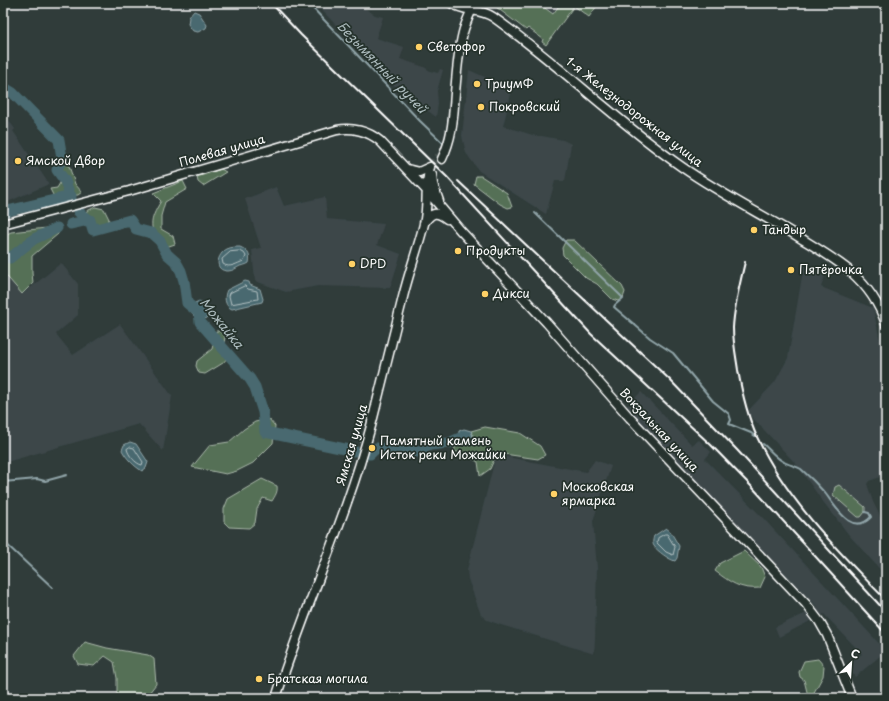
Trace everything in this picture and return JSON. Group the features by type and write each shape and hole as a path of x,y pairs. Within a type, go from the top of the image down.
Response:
{"main road":[{"name":"1-я Железнодорожная улица","path":"451,3 459,8 474,7 493,17 646,140 686,169 816,247 842,265 856,277 874,298 886,324"},
{"path":"441,158 448,148 452,134 458,56 464,28 474,7"},
{"name":"Полевая улица","path":"3,224 122,192 343,129 356,130 374,137 427,191"},
{"path":"406,168 419,172 432,171 434,190 441,208"},
{"name":"Ямская улица","path":"276,698 350,497 375,410 406,285 424,224 427,205 427,191 432,171"},
{"name":"Вокзальная улица","path":"427,191 457,228 547,323 630,418 806,604 819,621 827,635 852,698"},
{"path":"424,224 430,215 436,214 442,216 457,228"}],"shaded area":[{"path":"315,3 357,3 375,15 383,17 376,38 404,47 400,59 424,67 430,71 438,73 440,69 443,70 437,91 438,104 436,117 391,83"},
{"path":"538,3 561,3 553,14"},
{"path":"469,70 498,83 511,94 503,126 536,136 563,140 571,144 565,181 555,181 546,214 479,171 466,153 462,136"},
{"name":"Ямской Двор","path":"3,113 15,129 13,131 49,184 3,204"},
{"path":"276,187 284,206 325,197 327,219 384,224 377,245 401,254 390,288 318,286 286,292 255,281 252,250 261,248 245,199"},
{"path":"61,263 78,284 78,315 56,334 73,355 120,324 172,396 163,451 139,424 3,463 3,271 23,294"},
{"path":"804,265 826,273 821,287 873,308 886,369 886,475 869,481 867,484 873,502 882,520 886,518 886,576 849,535 796,464 747,412 775,382 788,358"},
{"path":"641,392 692,445 699,440 711,452 705,459 762,517 886,651 855,677 847,665 862,654 824,614 779,637 775,627 818,608 625,408"},
{"path":"496,455 586,472 595,460 611,466 593,521 597,568 594,654 501,625 487,620 481,615 468,579 467,570"}],"green space":[{"path":"494,3 538,3 553,14 561,3 599,3 589,17 574,6 546,45 542,42 543,39 528,28 526,30 496,7"},
{"path":"63,163 69,166 75,184 82,192 78,195 54,197 50,189 57,188 60,183"},
{"path":"221,169 226,172 203,186 198,182 197,177"},
{"path":"476,176 481,176 507,193 512,207 508,208 500,204 474,184"},
{"path":"183,181 187,189 165,202 161,216 161,229 173,236 175,244 160,249 152,230 152,220 161,201 153,193"},
{"path":"95,207 104,209 109,219 106,224 96,225 86,216 85,212"},
{"path":"55,227 59,231 58,234 32,256 33,283 22,294 3,272 3,236 11,232"},
{"path":"566,240 574,240 622,286 625,292 623,298 618,301 612,299 597,284 586,278 563,255 562,248"},
{"path":"216,331 220,331 225,336 224,344 228,357 223,363 205,374 199,373 196,366 197,361 212,349"},
{"path":"269,419 275,426 273,443 253,463 237,471 226,474 192,467 210,445 229,442 255,422"},
{"path":"485,427 520,433 540,446 545,455 538,459 497,453 490,469 480,476 478,462 468,456 454,451 456,445 463,440 469,442 473,435 471,431"},
{"path":"262,479 277,486 277,492 272,501 263,498 257,509 255,523 249,528 229,527 224,522 224,509 228,499"},
{"path":"839,485 865,507 865,512 861,517 858,517 833,495 835,487"},
{"path":"744,551 761,567 765,577 760,588 747,588 741,586 731,582 715,571 720,563"},
{"path":"85,642 107,648 148,655 154,659 156,684 145,698 119,698 117,695 117,678 114,662 105,656 94,666 78,664 74,656"},
{"path":"818,659 824,666 823,676 812,696 807,692 804,680 800,677 799,672 804,661"}],"water":[{"path":"194,11 199,13 207,25 206,28 198,32 193,31 188,24 189,17"},
{"path":"240,247 248,253 249,263 230,271 220,268 218,262 224,251 230,248"},
{"path":"245,281 260,289 263,299 262,302 232,309 229,308 225,301 227,290"},
{"path":"199,301 205,304 204,307 209,312 206,318 200,322 191,313 190,309 193,304"},
{"path":"464,429 471,431 474,440 469,442 461,438 459,431"},
{"path":"130,442 136,444 148,462 146,468 142,471 130,462 122,450 124,445"},
{"path":"666,528 670,531 679,546 675,561 661,553 653,544 654,536"}],"waterway":[{"name":"Безымянный ручей","path":"308,3 420,121 443,143"},
{"name":"Можайка","path":"3,87 13,93 59,140 62,158 57,170 65,181 71,198"},
{"path":"3,212 71,196"},
{"name":"Можайка","path":"78,211 90,220 93,230 130,220 136,229 151,233 160,241 167,254 176,262 181,271 187,303 199,313 200,322 250,379 255,387 263,412 265,432 354,451"},
{"path":"535,213 623,298 614,307 650,338 673,353 713,401 729,414 731,420 729,424 755,436"},
{"path":"71,224 89,220"},
{"path":"3,256 10,258 34,239 57,228"},
{"name":"Можайка","path":"368,454 376,448 418,452 430,445 449,443 460,438"},
{"path":"763,444 781,460 801,469 822,490 845,518 857,524 864,522 871,517 869,513 865,512"},
{"path":"3,482 37,479 45,481 67,475"},
{"path":"3,541 52,587"}],"tunnel":[{"path":"430,167 439,156"}],"railway":[{"path":"271,3 301,35 447,177 591,334 711,445 753,488 886,634"},
{"path":"458,181 669,379 737,450 886,612"},
{"path":"745,262 736,303 733,333 741,387 753,429 769,460 798,503 850,563 886,600"}],"place":[{"name":"Светофор","path":"419,47"},
{"name":"ТриумФ","path":"477,84"},
{"name":"Покровский","path":"481,107"},
{"name":"Ямской Двор","path":"18,161"},
{"name":"Тандыр","path":"754,230"},
{"name":"Продукты","path":"458,251"},
{"name":"DPD","path":"352,264"},
{"name":"Пятёрочка","path":"791,270"},
{"name":"Дикси","path":"485,294"},
{"name":"Памятный камень Исток реки Можайки","path":"372,448"},
{"name":"Московская ярмарка","path":"554,494"},
{"name":"Братская могила","path":"259,679"}]}
